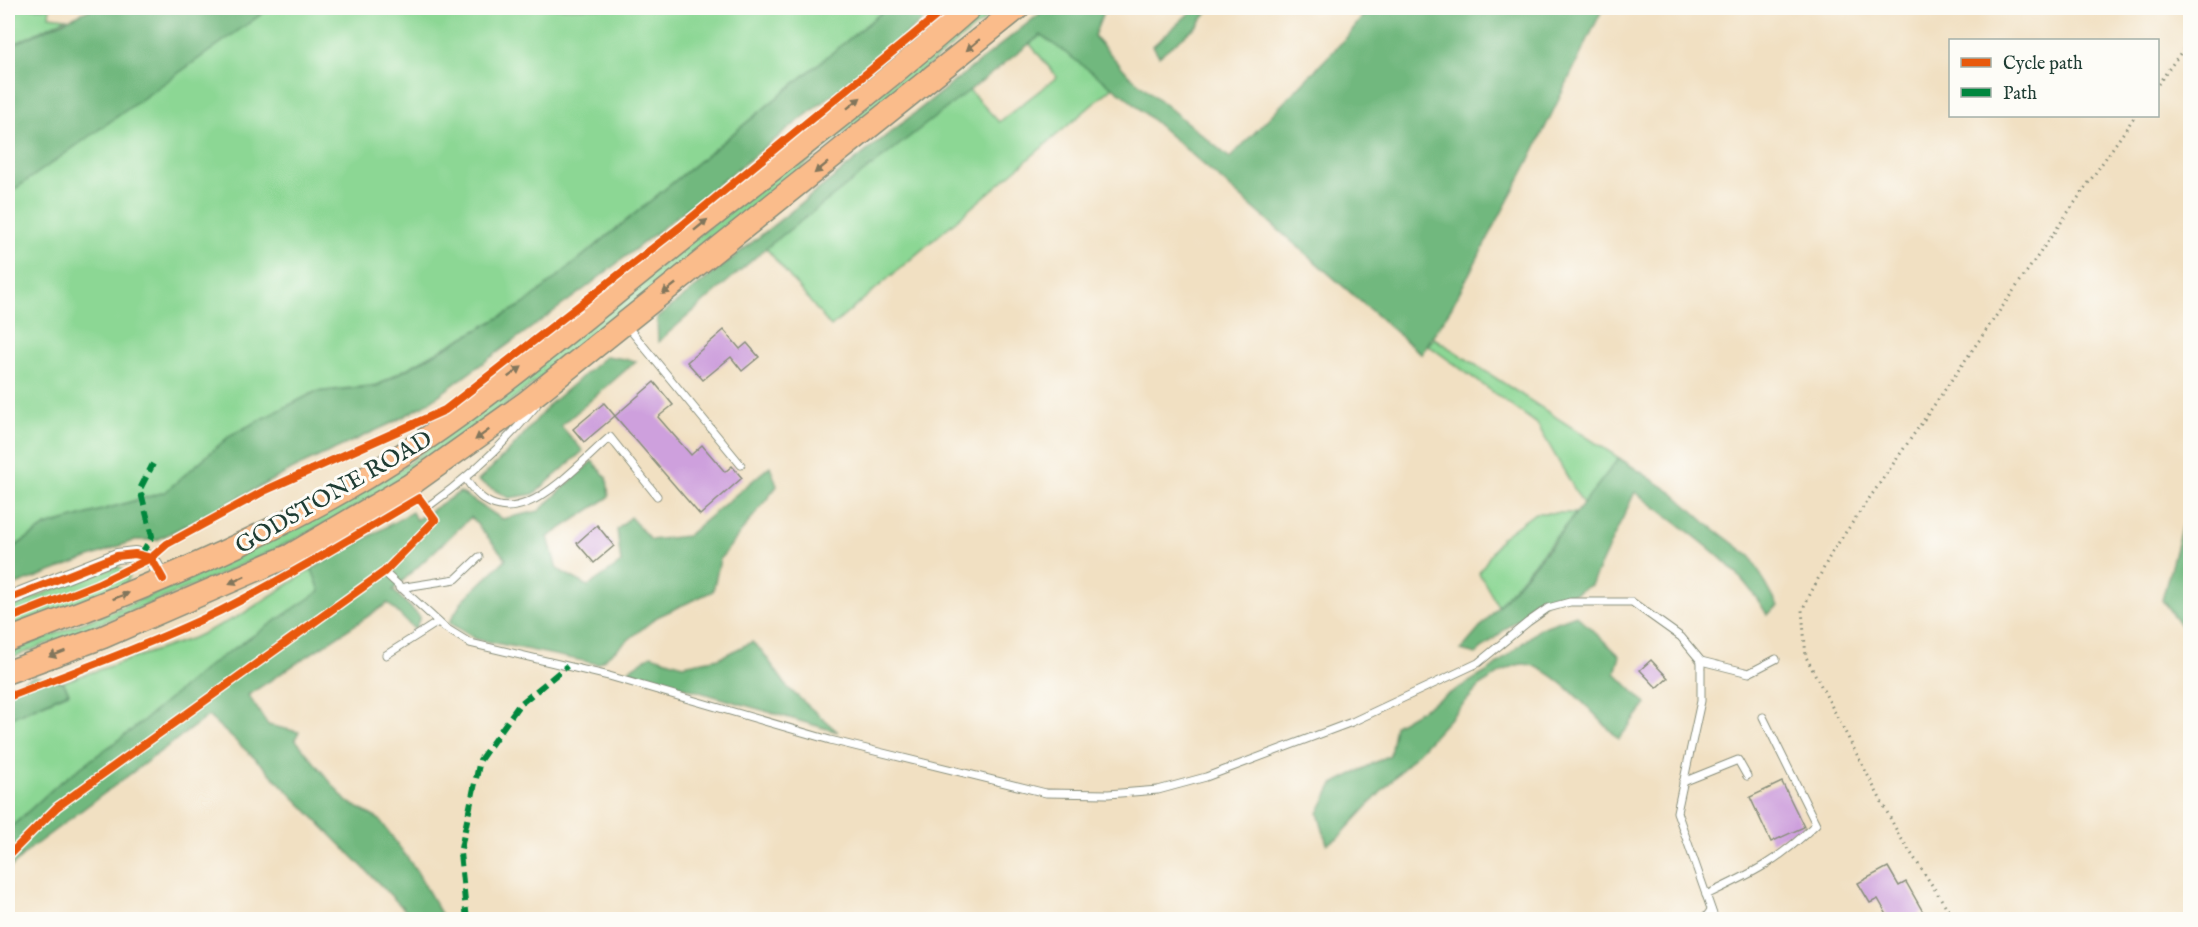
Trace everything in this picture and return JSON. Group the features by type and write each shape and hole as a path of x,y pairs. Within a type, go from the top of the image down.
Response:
{"highway":[{"name":"GODSTONE ROAD","path":"8,640 163,579 273,529 344,490 411,448 523,366 970,8"},
{"name":"GODSTONE ROAD","path":"8,672 103,637 280,560 410,484 553,380 625,324 1018,8"}],"street":[{"path":"8,599 117,556 135,554 151,558 163,579"}],"lane":[{"path":"625,324 741,465"},
{"path":"426,508 466,479 506,441 540,402 553,380"},
{"path":"466,479 473,490 487,501 507,508 526,505 552,488 610,437 657,496"},
{"path":"410,484 435,520 384,572 438,622 470,643 609,676 830,740 1046,793 1108,794 1158,790 1206,777 1352,722 1478,663 1548,608 1570,602 1595,600 1632,602 1681,637 1701,661 1749,673 1776,659"},
{"path":"399,588 456,579 479,557"},
{"path":"386,655 438,622"},
{"path":"1701,661 1701,701 1677,812 1715,920"},
{"path":"1706,895 1765,867 1788,852 1816,824 1763,717"},
{"path":"1683,782 1738,760 1747,776"},
{"path":"1704,920 1711,910"}],"path":[{"path":"2159,81 2190,40"},
{"path":"1956,920 1899,835 1806,657 1802,610 1832,552 2134,117"}],"green space":[{"path":"8,8 50,8 49,16 67,18 8,47"},
{"path":"93,8 270,8 8,194 8,47"},
{"path":"270,8 887,8 524,304 377,385 315,392 231,435 165,492 46,526 8,551 8,194"},
{"path":"887,8 937,8 861,72 583,290 428,403 392,423 305,463 157,540 135,540 8,588 8,551 46,526 165,492 231,435 315,392 377,386 524,304"},
{"path":"983,8 999,8 565,359 489,417 410,472 328,522 239,566 146,606 8,659 8,652 161,591 261,545 310,521 405,466 924,58"},
{"path":"1047,8 1105,8 1094,36 1129,75 1230,158 1347,37 1369,8 1603,8 1528,163 1451,308 1421,354 1126,97 1041,35 766,248 658,342 657,318"},
{"path":"1195,8 1210,8 1198,25 1159,56 1153,46"},
{"path":"1041,35 1113,87 831,327 766,248 969,90 999,122 1057,77 1030,44"},
{"path":"1434,338 1619,458 1583,504 1537,424 1428,345"},
{"path":"606,356 636,361 561,426 583,451 534,494 509,498 478,481 512,448 550,404"},
{"path":"1619,458 1673,493 1705,522 1751,557 1778,606 1767,615 1755,596 1725,562 1635,492 1591,585 1576,593 1552,598 1511,624 1476,654 1461,650 1553,543"},
{"path":"592,461 607,478 609,497 548,537 557,569 588,586 621,563 617,530 630,517 651,540 687,536 770,466 777,486 720,559 713,591 657,617 598,664 476,639 449,623 463,600 506,559 471,517 393,590 420,617 415,630 388,603 248,695 268,725 299,732 295,739 346,801 380,820 416,870 444,919 414,919 261,764 208,716 31,848 8,870 8,830 58,784 132,730 211,664 320,591 312,569 412,512 416,520 460,492 502,519 539,511"},
{"path":"1535,513 1576,513 1498,606 1479,573 1501,538"},
{"path":"2190,521 2190,638 2162,600 2182,525"},
{"path":"118,566 129,575 127,585 8,631 8,609 73,581"},
{"path":"312,569 320,591 211,664 132,730 58,784 8,830 8,719 69,693 63,682 193,638 241,615"},
{"path":"1576,615 1620,656 1615,673 1646,704 1619,739 1574,694 1547,672 1523,664 1512,667 1481,685 1338,838 1327,844 1318,813 1333,784 1390,755 1395,725 1490,670 1541,628"},
{"path":"752,642 762,651 788,688 838,732 627,671 651,655 683,665 719,658"},
{"path":"34,676 63,682 69,692 8,719 8,687"}],"building":[{"path":"724,330 740,349 747,343 759,357 742,371 731,357 703,380 687,362"},
{"path":"654,382 673,405 658,417 691,455 702,445 725,472 732,466 742,478 700,515 615,416"},
{"path":"604,403 615,416 584,442 573,429"},
{"path":"597,525 614,546 594,563 577,543"},
{"path":"1651,660 1668,678 1657,688 1640,670"},
{"path":"1782,782 1804,827 1771,842 1750,797"},
{"path":"1888,867 1899,886 1906,882 1923,912 1909,920 1890,920 1878,899 1870,903 1858,883"}],"marked path":[{"path":"141,555 152,536 140,489 153,464"},
{"path":"467,920 460,853 480,760 519,705 567,666"}],"cycle path":[{"path":"8,619 97,584 151,558 167,544 266,490 445,410 680,227 946,8"},
{"path":"8,697 141,646 220,611 295,571 419,498 435,520 384,572 57,807 8,856"},
{"path":"8,599 117,556 135,554 151,558 163,579"}]}
